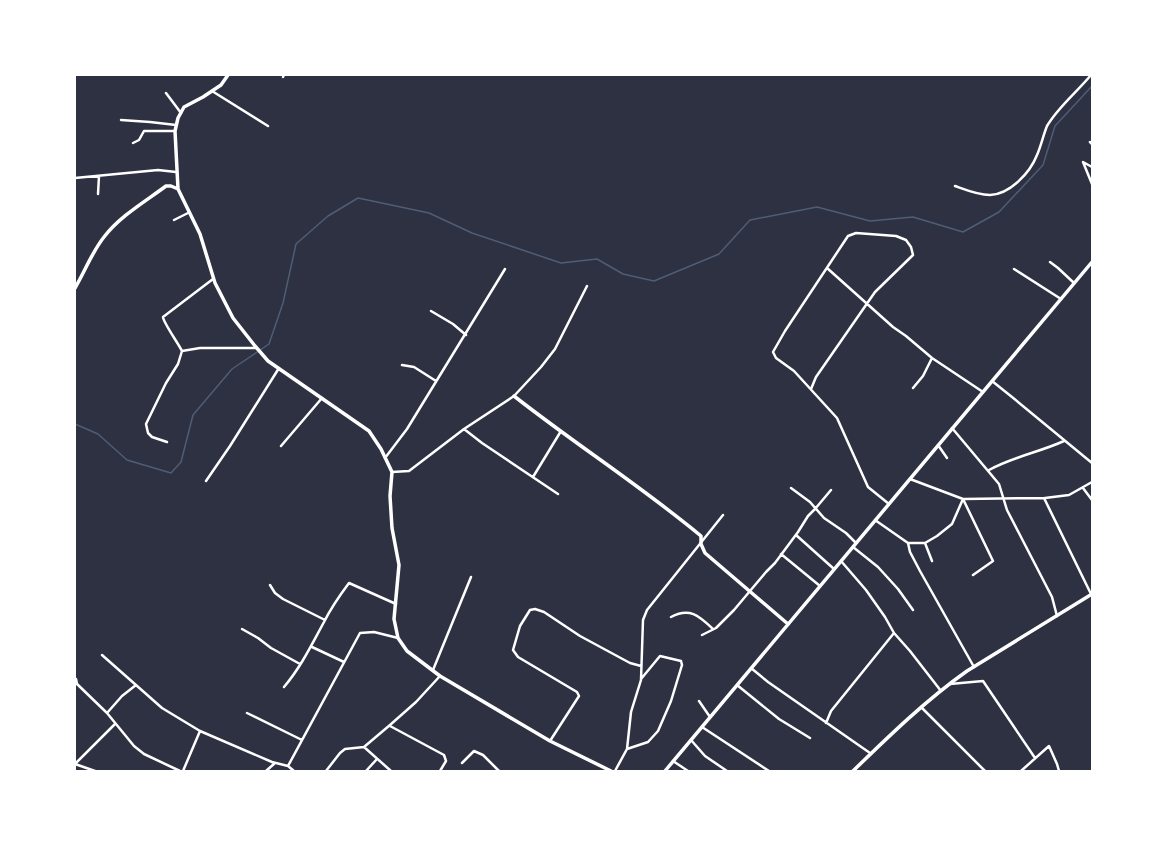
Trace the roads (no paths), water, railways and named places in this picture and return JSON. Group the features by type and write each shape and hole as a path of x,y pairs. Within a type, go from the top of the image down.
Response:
{"street":[{"path":"228,75 221,85 184,107 180,113 175,131 178,189 188,213 200,234 213,279 233,318 268,360 368,431 381,449 392,472 390,496 392,528 399,565 394,619 398,638 406,651 440,676 550,741 611,771"},
{"path":"955,186 977,193 991,195 1004,192 1014,184 1029,171 1038,155 1048,126 1056,113 1090,75"},
{"path":"212,90 268,126"},
{"path":"166,93 180,113"},
{"path":"121,120 176,125"},
{"path":"133,143 139,140 144,131 175,131"},
{"path":"1092,167 1083,162 1092,184"},
{"path":"75,178 158,170 176,172"},
{"path":"98,194 99,176"},
{"path":"75,288 104,236 133,211 166,186 171,186 178,189"},
{"path":"174,220 188,213"},
{"path":"811,389 816,377 875,292 912,255 911,247 906,240 896,236 856,233 848,236 785,331 773,352 776,358 794,372 836,418 868,487 889,504"},
{"path":"1050,262 1074,283"},
{"path":"665,771 1092,262"},
{"path":"827,268 893,327 932,358 983,392"},
{"path":"385,458 407,430 505,270"},
{"path":"1014,270 1061,299"},
{"path":"167,442 152,437 148,433 146,424 166,383 178,364 182,350 177,340 163,321 163,317 213,279"},
{"path":"392,472 409,471 464,429 514,396 541,367 555,349 587,286"},
{"path":"431,311 453,324 466,335"},
{"path":"182,350 200,348 256,347"},
{"path":"913,388 923,376 932,358"},
{"path":"402,365 414,367 436,381"},
{"path":"206,481 279,368"},
{"path":"992,382 1092,463"},
{"path":"514,396 561,432 679,517 701,536 705,553 788,624"},
{"path":"281,446 322,398"},
{"path":"952,428 989,470 999,484 1010,516 1052,597 1057,616"},
{"path":"464,429 482,443 558,494"},
{"path":"533,477 561,432"},
{"path":"989,470 998,465 1064,441"},
{"path":"938,445 947,458"},
{"path":"910,479 963,499 1044,498 1069,495 1092,482"},
{"path":"791,488 810,502 824,518 846,533 856,543"},
{"path":"1083,488 1092,500"},
{"path":"702,635 713,629 734,610 782,554 808,516 831,490"},
{"path":"853,771 870,753 949,684 1092,594 1044,498"},
{"path":"875,520 908,543 924,543 937,536 952,524 963,499"},
{"path":"963,499 993,561 973,575"},
{"path":"615,771 627,749 631,712 641,680 643,620 647,610 701,540 723,515"},
{"path":"796,535 834,569"},
{"path":"908,543 910,552 920,571 974,667"},
{"path":"924,543 932,561"},
{"path":"853,547 878,567 898,589 913,610"},
{"path":"782,554 820,586"},
{"path":"841,561 866,590 894,633 941,691"},
{"path":"433,670 471,577"},
{"path":"284,687 294,675 348,582 396,604"},
{"path":"270,585 274,593 283,599 325,620"},
{"path":"550,741 579,696 577,692 518,657 513,650 520,626 530,610 535,609 544,612 580,636 630,663 641,666"},
{"path":"671,617 686,612 693,613 713,629"},
{"path":"242,629 258,638 271,648 300,664"},
{"path":"288,766 360,633 374,632 398,638"},
{"path":"826,723 831,711 894,633"},
{"path":"311,647 344,662"},
{"path":"102,655 162,708 200,731 226,744 275,763 288,766 294,771"},
{"path":"627,749 648,742 658,731 671,701 682,665 681,661 660,656 641,680"},
{"path":"751,668 768,682 870,753"},
{"path":"326,771 345,749 364,747 390,726 416,702 440,676"},
{"path":"76,680 77,684 107,713 134,746 144,754 180,771"},
{"path":"949,684 983,681 1035,758"},
{"path":"107,713 122,696 136,685"},
{"path":"737,685 779,719 810,738"},
{"path":"699,701 710,717"},
{"path":"921,708 985,771"},
{"path":"247,713 302,740"},
{"path":"95,771 75,764 115,724"},
{"path":"390,726 444,755 446,761 440,771"},
{"path":"702,727 769,771"},
{"path":"183,771 200,731"},
{"path":"691,740 705,756 727,771"},
{"path":"1021,771 1049,746 1059,771"},
{"path":"364,747 391,771"},
{"path":"462,763 474,751 483,754 499,771"},
{"path":"366,771 377,759"},
{"path":"673,761 688,771"},
{"path":"266,771 275,763"}],"waterway":[{"path":"75,424 98,434 127,460 171,473 181,462 193,415 232,369 269,344 283,303 296,244 328,216 358,198 429,213 472,233 561,263 597,259 623,274 654,281 719,254 750,220 817,207 870,221 913,217 963,232 999,212 1043,165 1055,126 1092,86"}]}
